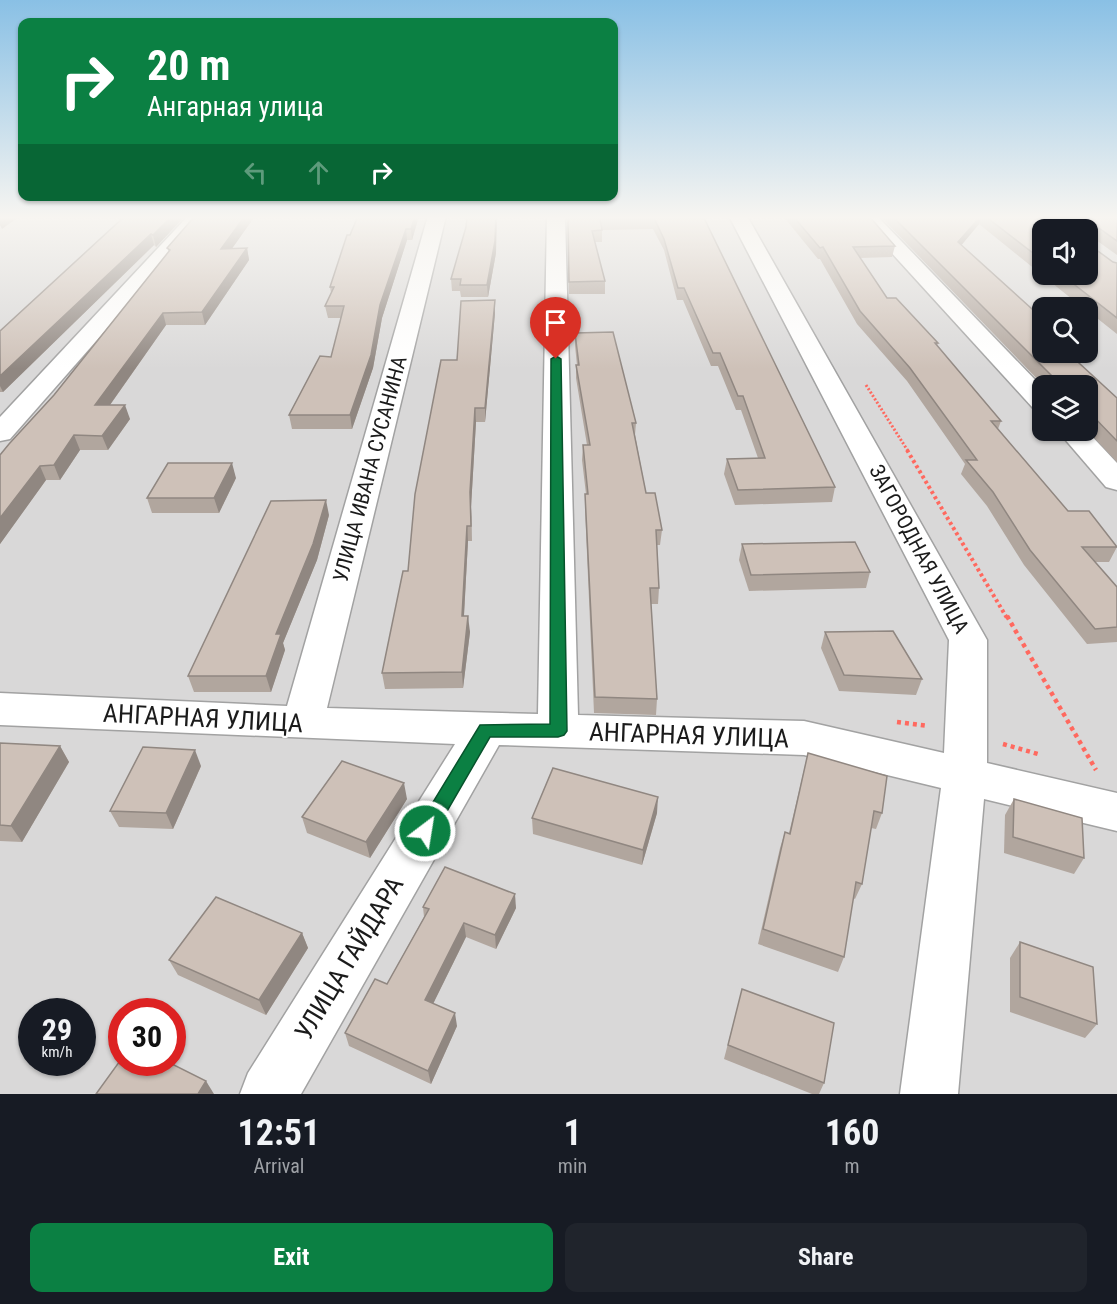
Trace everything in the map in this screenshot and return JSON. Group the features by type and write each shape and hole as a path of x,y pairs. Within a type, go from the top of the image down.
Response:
{"street":[{"path":"0,433 151,267"},
{"name":"УЛИЦА ИВАНА СУСАНИНА","path":"303,723 424,267"},
{"path":"556,267 558,731"},
{"name":"ЗАГОРОДНАЯ УЛИЦА","path":"766,267 968,640 965,774 929,1094"},
{"path":"915,267 1032,391"},
{"path":"1080,441 1117,481"},
{"name":"АНГАРНАЯ УЛИЦА","path":"0,709 486,730 804,738 965,774 1117,812"},
{"name":"УЛИЦА ГАЙДАРА","path":"269,1094 486,730"}],"path":[{"path":"864,382 943,507 1096,771"}],"shaded area":[{"path":"0,267 1032,267 1032,285 1098,285 1098,267 1117,267 1117,1094 0,1094"}],"building":[{"path":"70,267 116,267 0,376 0,331"},
{"path":"156,267 234,267 202,312 163,313 95,405 125,405 102,436 74,435 54,465 40,466 0,518 0,455 54,395"},
{"path":"337,267 393,267 380,305 371,355 350,415 289,415 320,356 331,357 344,306 325,306 334,287 330,287"},
{"path":"454,267 490,267 487,285 460,285 461,279 451,279"},
{"path":"569,267 601,267 605,281 569,282"},
{"path":"672,267 728,267 835,487 738,490 727,459 765,458 743,396 738,396 720,353 713,353 684,288 678,288"},
{"path":"835,267 866,267 887,298 896,298 938,343 935,343 1001,421 991,421 1068,511 1089,511 1117,547 1082,547 1117,587 1117,627 1095,629 1030,550 993,492 966,460 977,460 910,368 860,311"},
{"path":"943,267 986,267 1032,309 1032,356"},
{"path":"1098,267 1117,267 1117,318 1098,303 1098,297 1090,297 1075,285 1098,285"},
{"path":"495,300 485,408 475,408 470,492 471,526 467,526 462,616 468,616 462,672 382,673 403,571 408,571 415,494 441,360 457,360 461,301"},
{"path":"613,332 636,423 632,423 646,493 655,493 662,530 656,530 659,588 650,588 657,699 595,697 585,494 588,494 583,445 590,445 576,365 579,365 575,333"},
{"path":"1039,363 1079,363 1092,375 1051,375"},
{"path":"1098,381 1117,398 1117,441 1098,421"},
{"path":"168,463 232,463 214,498 147,498"},
{"path":"326,500 313,544 276,634 281,634 266,676 188,676 271,501"},
{"path":"855,542 870,572 751,575 742,544"},
{"path":"893,631 922,679 844,675 825,632"},
{"path":"0,743 60,746 11,826 0,825"},
{"path":"143,747 195,750 166,813 110,811"},
{"path":"808,753 887,776 882,813 874,811 862,884 856,882 844,957 763,929 785,832 790,834"},
{"path":"342,761 404,783 366,842 302,817"},
{"path":"553,768 658,797 643,850 532,818"},
{"path":"1014,799 1082,818 1084,858 1013,837"},
{"path":"445,867 515,894 495,935 464,923 425,1000 455,1013 428,1071 345,1033 375,979 387,984 429,909 423,907"},
{"path":"216,897 302,933 259,1000 169,960"},
{"path":"1020,942 1093,967 1097,1024 1020,997"},
{"path":"742,989 834,1023 824,1083 728,1045"},
{"path":"186,1071 206,1081 198,1094 96,1094 109,1076 186,1076"}],"route":[{"path":"425,831 486,730 558,731 556,359"}]}
